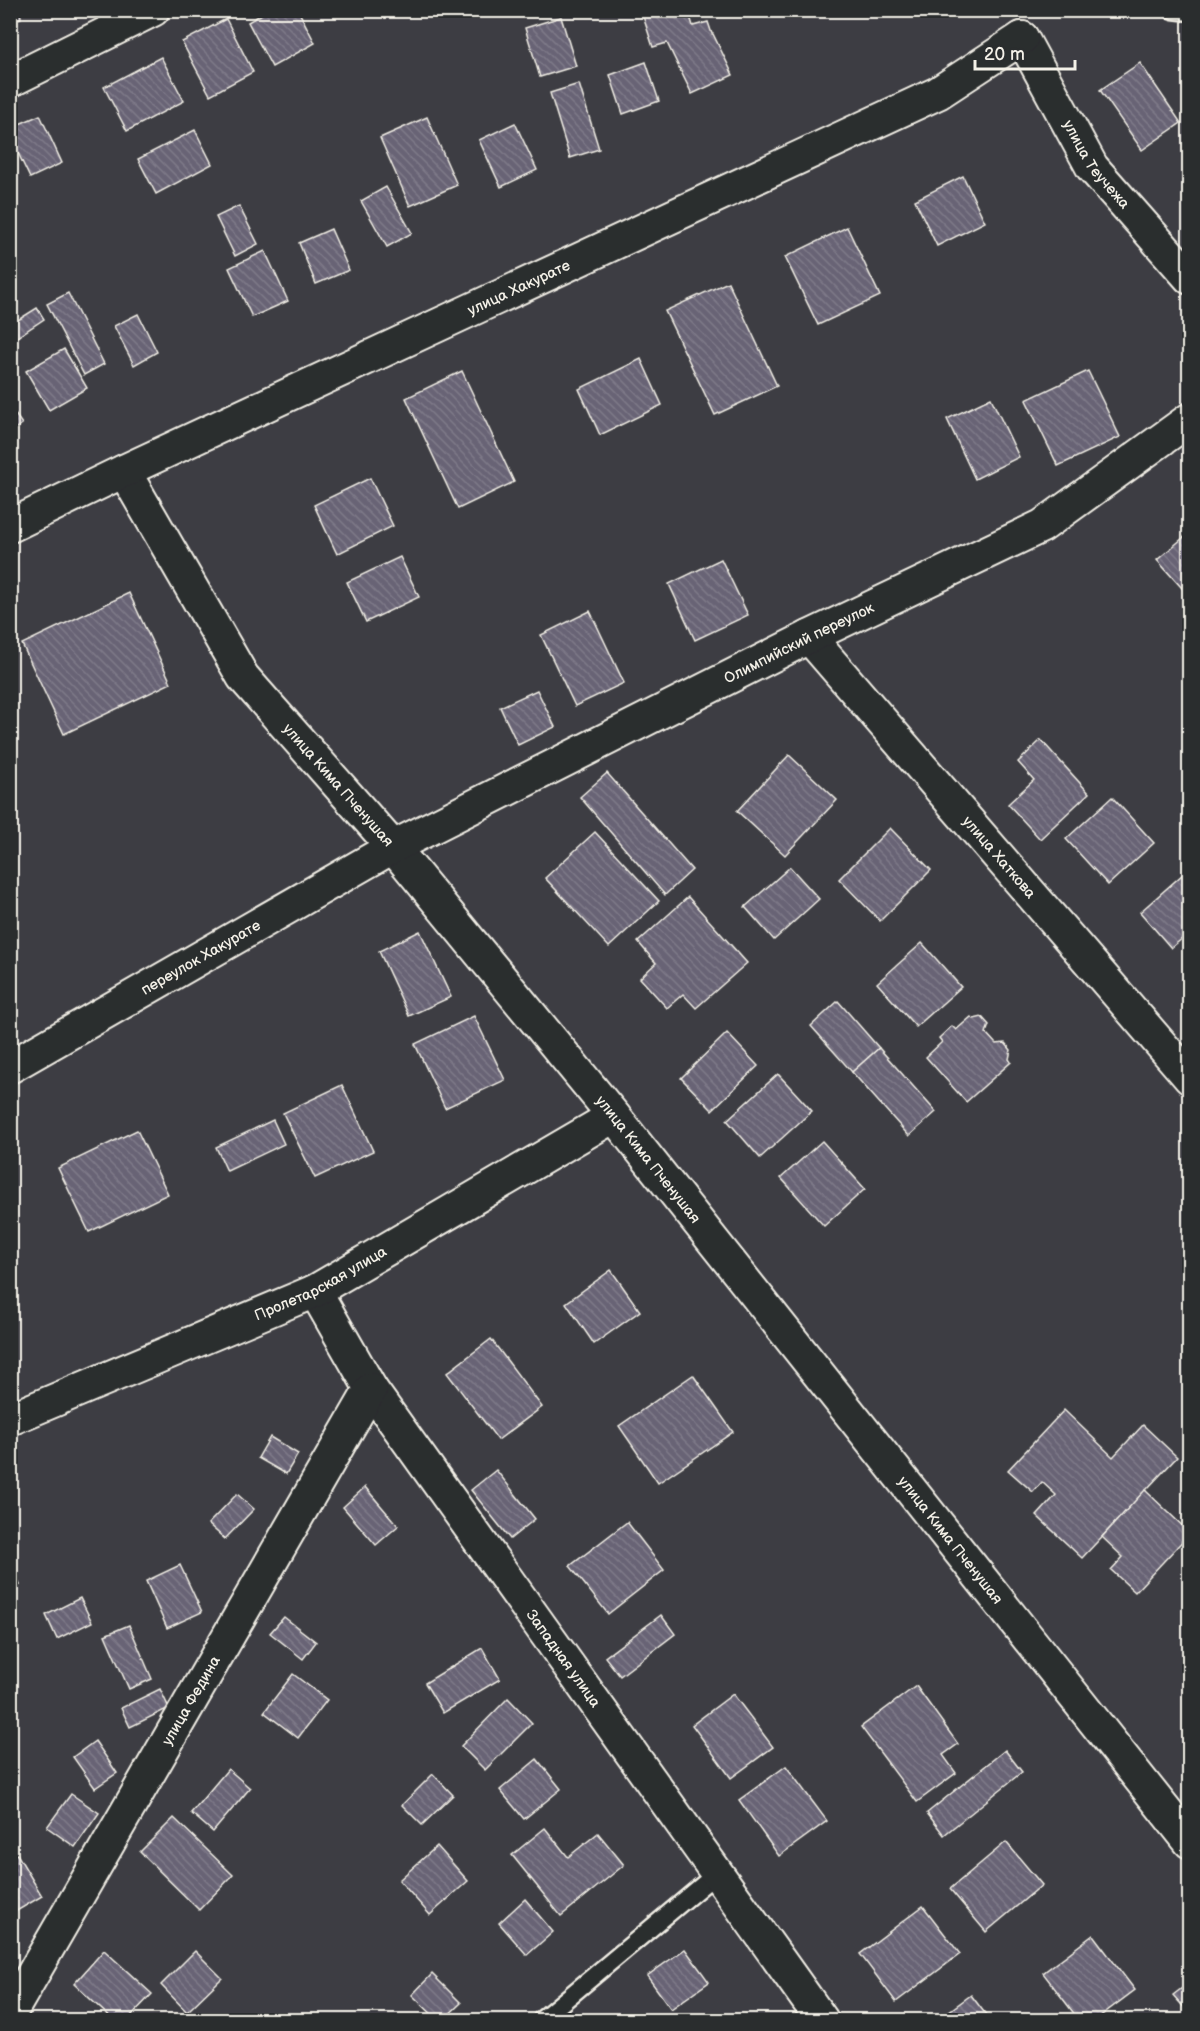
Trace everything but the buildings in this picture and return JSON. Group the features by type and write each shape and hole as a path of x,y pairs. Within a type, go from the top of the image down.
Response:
{"street":[{"path":"10,81 153,10"},
{"name":"улица Теучежа","path":"1024,24 1092,167 1190,278"},
{"name":"улица Хакурате","path":"10,526 938,93 1024,24"},
{"name":"Олимпийский переулок","path":"393,847 809,637 1042,526 1190,418"},
{"name":"улица Кима Пченушая","path":"124,471 243,677 393,847 614,1116 1190,1842"},
{"name":"улица Хаткова","path":"809,637 1190,1078"},
{"name":"переулок Хакурате","path":"10,1067 393,847"},
{"name":"Пролетарская улица","path":"10,1419 315,1291 614,1116"},
{"name":"Западная улица","path":"315,1291 371,1389 822,2020"},
{"name":"улица Федина","path":"10,2009 15,2005 371,1389"}],"lane":[{"path":"1173,10 1190,12"},
{"path":"541,2020 717,1873"}]}
